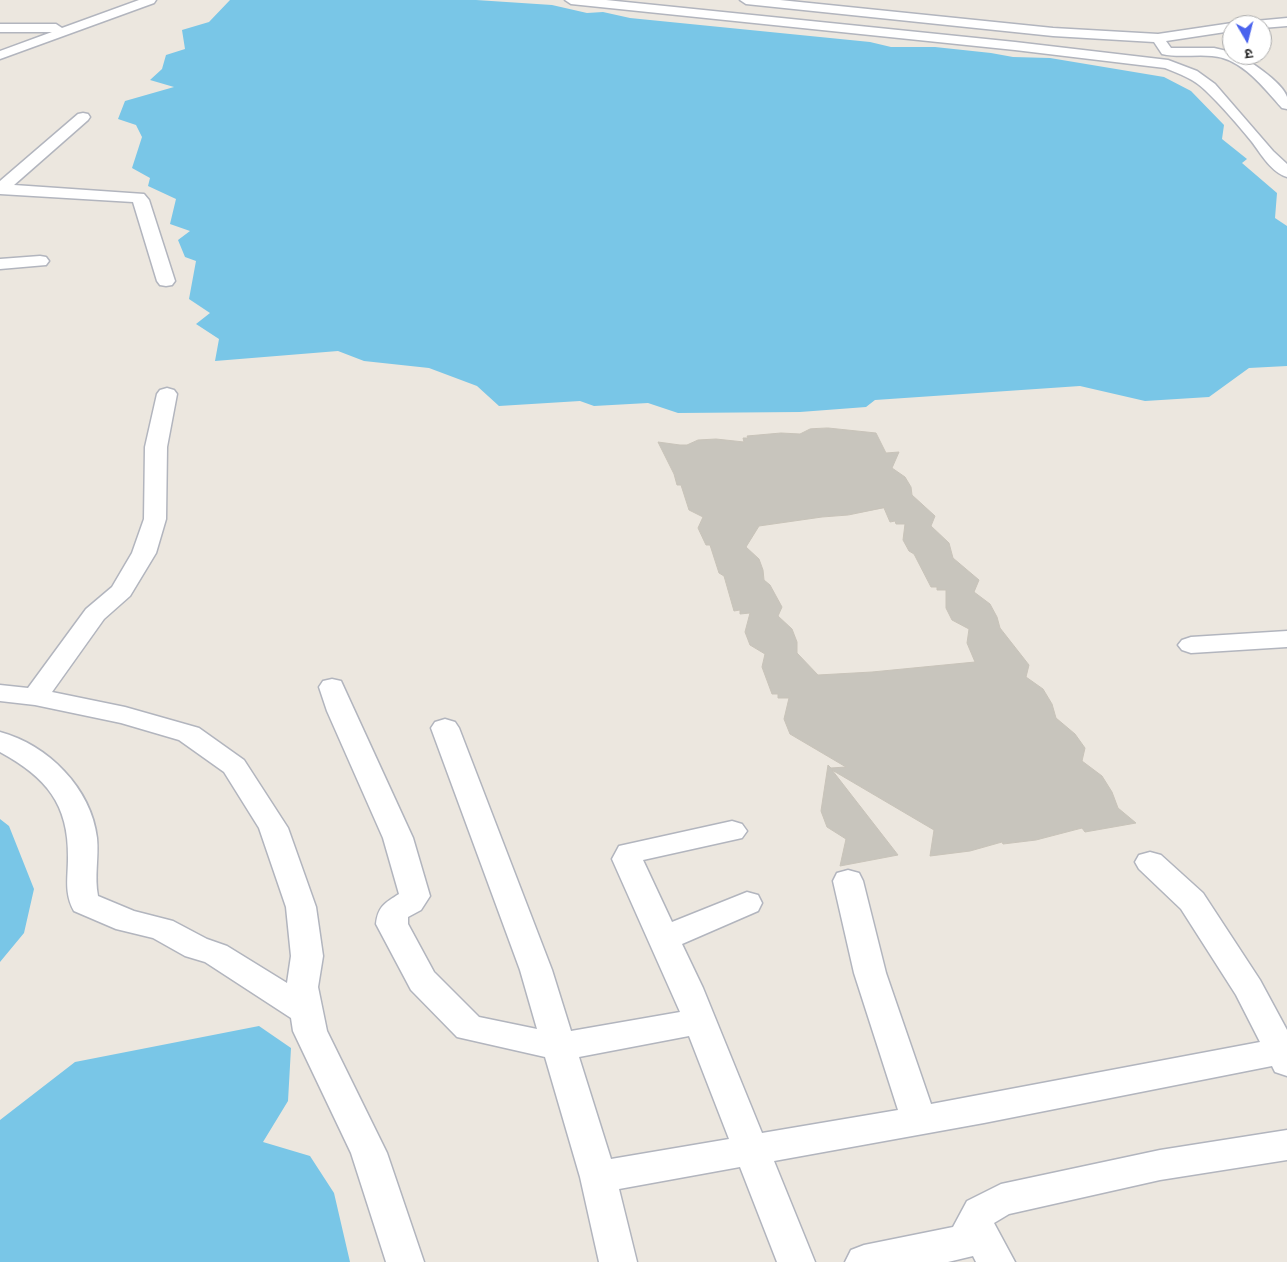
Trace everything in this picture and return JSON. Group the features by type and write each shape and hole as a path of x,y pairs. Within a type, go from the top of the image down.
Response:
{"street":[{"path":"0,55 150,0"},
{"path":"571,0 1033,48 1168,64 1192,74 1210,87 1257,139 1268,154 1287,172"},
{"path":"746,0 1053,32 1158,38 1222,29"},
{"path":"95,21 97,4"},
{"path":"1272,23 1287,22"},
{"path":"0,28 73,28"},
{"path":"1158,38 1167,51 1179,53 1221,53 1229,56 1256,73 1272,87 1287,105"},
{"path":"0,43 30,44"},
{"path":"0,189 82,118"},
{"path":"0,189 138,197 141,200 166,282"},
{"path":"0,264 40,261"},
{"path":"35,697 95,614 121,591 144,553 155,519 156,447 167,394"},
{"path":"1191,645 1287,639"},
{"path":"332,687 340,711 398,838 415,896 410,902 393,912 392,924 422,981 469,1028 559,1048 700,1021"},
{"path":"0,693 35,697 125,715 189,734 234,766 273,828 301,906 307,956 302,987 310,1031 369,1153 405,1262"},
{"path":"445,728 536,970 598,1177 618,1262"},
{"path":"0,741 22,752 44,768 61,784 72,798 82,829 81,895 85,903 127,920 162,930 196,948 216,954 306,1011"},
{"path":"732,831 629,853 627,859 665,938 700,1021 796,1262"},
{"path":"598,1177 752,1151 1285,1054 1249,989 1192,901 1150,862"},
{"path":"848,881 870,973 919,1120"},
{"path":"665,938 748,903"},
{"path":"864,1262 964,1242 976,1225 980,1212 1001,1200 1160,1166 1287,1145"},
{"path":"976,1225 996,1262"}],"water":[{"path":"230,0 476,0 552,5 587,13 603,12 630,18 870,42 891,47 935,47 1013,57 1050,58 1164,77 1191,91 1224,125 1222,139 1247,159 1242,163 1277,193 1275,218 1287,226 1287,366 1249,368 1209,397 1145,401 1080,386 875,400 866,407 800,412 678,413 648,403 594,406 580,401 499,406 477,386 429,368 364,361 338,351 215,361 219,339 196,324 210,313 189,299 196,261 185,257 178,240 190,231 170,224 176,199 148,186 150,178 132,168 142,137 136,125 118,119 125,101 174,87 150,80 162,69 166,55 185,49 182,30 209,22"},
{"path":"0,819 9,826 34,889 24,933 0,962"},
{"path":"259,1026 291,1048 288,1101 263,1142 310,1156 334,1193 350,1262 0,1262 0,1120 75,1062"}],"building":[{"path":"828,428 876,433 886,453 899,452 892,468 905,477 911,487 912,495 935,516 931,526 949,543 953,558 979,580 974,592 990,604 1000,628 1029,665 1026,677 1043,689 1052,704 1056,718 1075,734 1085,748 1082,761 1102,776 1112,792 1118,808 1136,823 1085,832 1082,828 1036,840 1003,844 1002,842 970,851 930,856 934,830 832,770 898,855 840,866 846,839 827,827 821,811 828,765 831,768 846,767 790,734 784,719 789,698 778,698 778,694 772,694 762,667 765,654 750,645 745,632 750,613 740,614 740,610 734,611 724,576 719,573 710,545 706,545 698,528 703,517 689,510 681,485 677,485 674,474 658,442 687,445 698,440 716,439 744,442 743,438 748,438 747,436 781,433 800,434 810,429","holes":["884,508 890,522 895,521 896,524 905,524 903,540 909,551 914,554 931,587 937,587 937,590 946,590 946,608 952,620 969,629 967,643 975,662 818,675 797,653 797,642 792,629 778,616 782,607 770,585 764,580 759,559 746,547 759,526 848,515"]}]}
